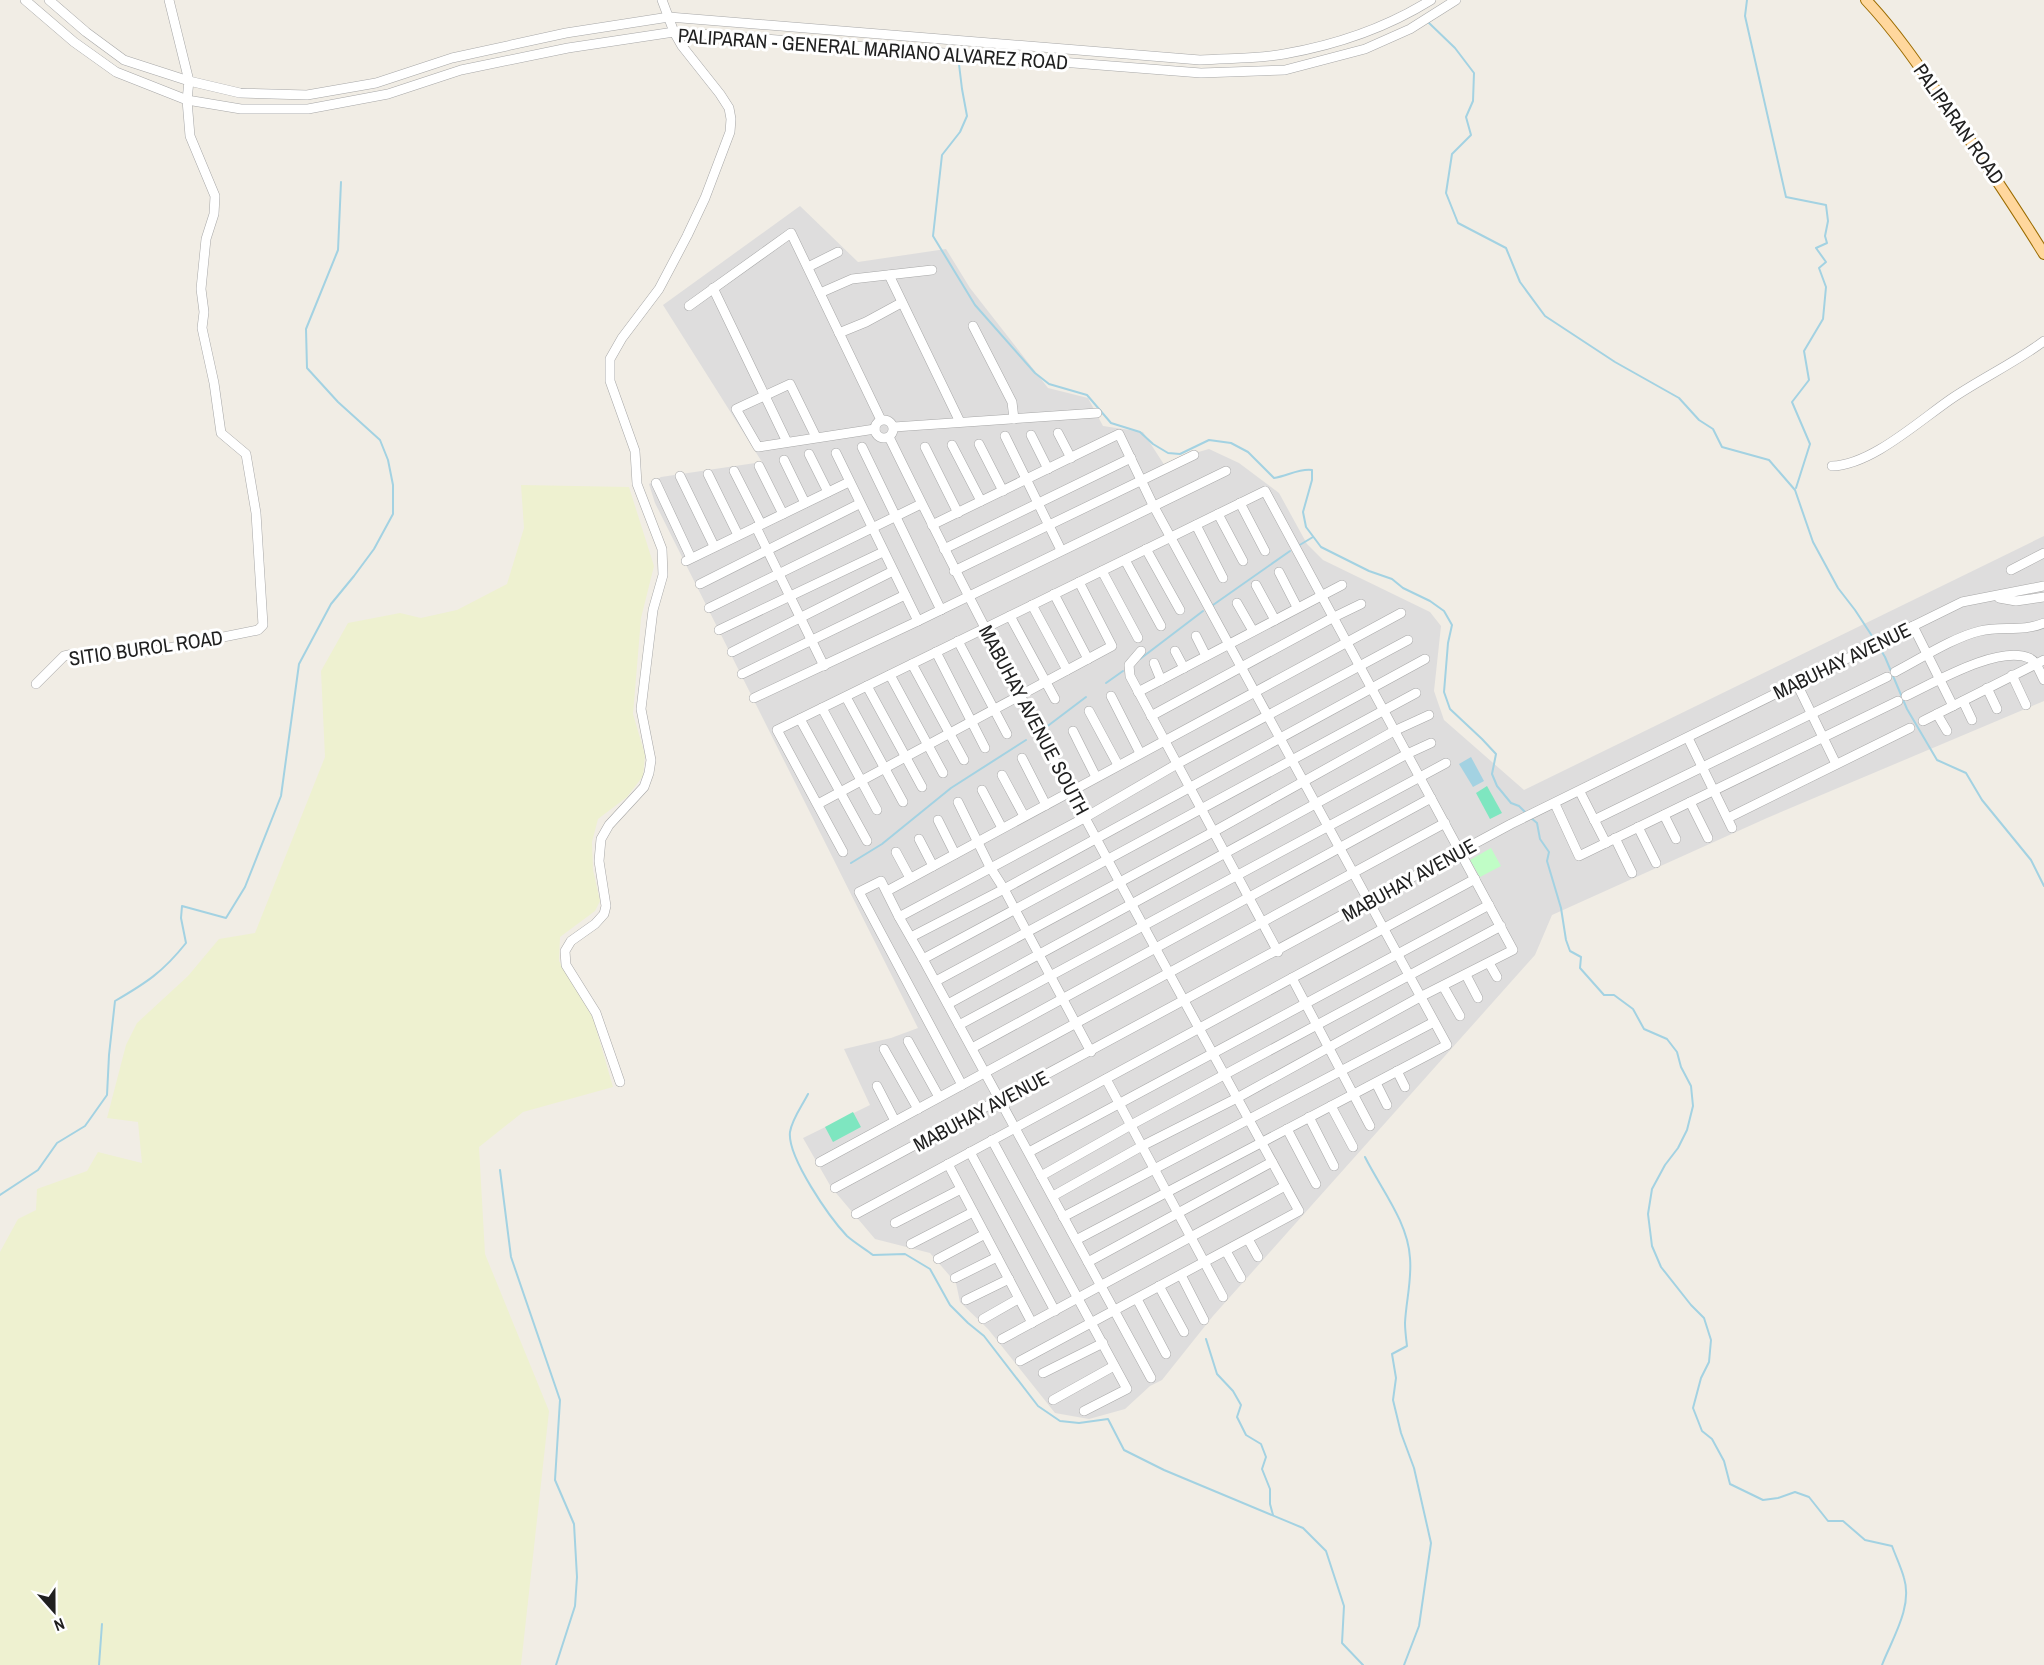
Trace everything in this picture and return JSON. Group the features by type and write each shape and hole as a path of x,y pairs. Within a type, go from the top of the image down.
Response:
{"main road":[{"name":"PALIPARAN ROAD","path":"1866,0 1894,30 2008,196 2044,254"}],"street":[{"name":"PALIPARAN - GENERAL MARIANO ALVAREZ ROAD","path":"49,0 86,32 124,60 189,81 240,93 307,95 376,83 452,58 566,33 669,17 1200,60 1283,54 1360,35 1406,16 1431,0"},
{"name":"SITIO BUROL ROAD","path":"36,684 64,656 159,650 258,630 263,625 256,513 246,454 221,433 214,382 201,328 204,312 201,289 206,239 215,196 190,136 187,100 189,81 169,0"},
{"path":"620,1082 596,1013 566,965 565,951 571,941 596,924 604,914 606,906 599,861 601,839 609,825 644,787 651,760 641,709 653,610 663,575 662,549 637,484 635,451 610,381 610,359 622,338 658,289 687,236 705,198 730,132 731,119 729,108 720,94 682,46 662,0"},
{"name":"PALIPARAN - GENERAL MARIANO ALVAREZ ROAD","path":"27,2 74,42 116,72 187,100 241,109 308,109 388,94 461,70 568,48 674,32 1201,73 1285,70 1365,49 1410,29 1456,0"},
{"path":"689,306 791,233 881,420"},
{"path":"808,267 838,252"},
{"path":"820,294 852,279 932,270"},
{"path":"889,274 960,422"},
{"path":"713,288 787,442"},
{"path":"839,333 866,322 901,303"},
{"path":"973,326 1012,402 1014,419"},
{"path":"1832,466 1852,463 1894,441 1954,397 2025,355 2044,341"},
{"path":"816,437 790,384 736,409 758,447 875,429"},
{"path":"894,427 1096,413"},
{"path":"881,420 889,421 894,427 889,437 880,437 875,429 876,424 881,420"},
{"path":"1058,433 1071,458"},
{"path":"932,525 1119,434 1153,505 1447,1045 1076,1240"},
{"path":"1031,435 1048,469"},
{"path":"1005,436 1061,550"},
{"name":"MABUHAY AVENUE SOUTH","path":"889,437 967,597 1198,1029 1299,1211 1248,1239"},
{"path":"979,444 1003,491"},
{"path":"952,445 981,501"},
{"path":"862,447 941,610"},
{"path":"925,447 958,513"},
{"path":"836,453 918,621"},
{"path":"809,454 828,492"},
{"path":"954,571 1194,455"},
{"path":"944,549 1131,458"},
{"path":"784,460 805,503"},
{"path":"759,466 783,514"},
{"path":"734,471 768,551 824,666"},
{"path":"754,698 1226,471"},
{"path":"708,474 738,536"},
{"path":"680,476 714,546"},
{"path":"656,483 688,559 849,482"},
{"path":"843,852 777,730 1264,491 1513,950 1420,997 1053,1196"},
{"path":"1240,503 1265,551"},
{"path":"700,584 860,504"},
{"path":"709,608 921,504"},
{"path":"1218,514 1243,561"},
{"path":"1196,525 1223,578"},
{"path":"1146,549 1180,610"},
{"path":"719,630 883,552"},
{"path":"2011,570 2044,553"},
{"path":"1125,560 1161,626"},
{"path":"732,652 893,571"},
{"path":"1102,571 1138,638"},
{"path":"1279,572 1297,608"},
{"path":"818,804 1112,646 1079,582"},
{"path":"1256,585 1275,620"},
{"path":"1138,692 1342,585"},
{"path":"2040,587 2043,601"},
{"name":"MABUHAY AVENUE","path":"835,1188 1278,952 1511,824 1962,602 2040,587"},
{"path":"1054,594 1088,659"},
{"path":"742,674 905,595"},
{"name":"MABUHAY AVENUE","path":"1993,596 2016,601 2043,601"},
{"path":"1237,603 1253,631"},
{"path":"1151,716 1361,604"},
{"path":"1032,605 1067,670"},
{"path":"887,891 1401,613"},
{"path":"1010,616 1055,699"},
{"path":"1594,820 1969,634 1996,629 2032,628 2044,623"},
{"path":"1913,626 1953,706"},
{"path":"1196,636 1206,656"},
{"path":"899,917 1408,640"},
{"path":"958,641 1007,734"},
{"path":"1141,651 1129,665 1128,670 1138,692 1278,952"},
{"path":"1175,651 1184,668"},
{"path":"936,652 985,748"},
{"path":"1555,804 1579,856 1971,664 1992,657 2021,656 2040,662"},
{"path":"911,937 1004,889 1425,659"},
{"path":"1923,721 2040,662"},
{"path":"2040,662 2044,681"},
{"path":"1154,663 1161,680"},
{"path":"912,664 964,760"},
{"path":"890,675 943,773"},
{"path":"2012,675 2026,705"},
{"path":"1797,684 1836,764"},
{"path":"867,686 922,787"},
{"path":"1987,688 1996,709"},
{"path":"923,959 1416,693"},
{"path":"1111,696 1140,753"},
{"path":"846,697 903,802"},
{"path":"1963,700 1972,720"},
{"path":"822,708 877,810"},
{"path":"1089,711 1118,765"},
{"path":"1937,714 1947,731"},
{"path":"936,981 1213,832 1394,731 1429,715"},
{"path":"800,719 867,841"},
{"path":"1728,818 1910,728"},
{"path":"1073,731 1096,777"},
{"path":"1688,738 1732,828"},
{"path":"948,1004 1431,742"},
{"path":"1022,758 1046,805"},
{"path":"959,1025 1446,763"},
{"path":"1002,775 1024,816"},
{"path":"982,790 1002,828"},
{"path":"1580,792 1594,820 1632,873"},
{"path":"972,1048 1431,798"},
{"path":"958,802 990,867 1015,909 1091,1052"},
{"path":"1690,802 1708,838"},
{"path":"1664,814 1676,839"},
{"path":"938,820 955,854"},
{"path":"820,1162 1445,823"},
{"path":"1638,827 1656,863"},
{"path":"919,839 933,866"},
{"path":"896,852 910,878"},
{"path":"855,1214 1475,879"},
{"path":"962,1085 859,892 880,881 1151,1378"},
{"path":"1029,1152 1489,904"},
{"path":"1041,1176 1131,1125 1501,926"},
{"path":"1489,963 1497,977"},
{"path":"1466,975 1478,998"},
{"path":"1292,978 1370,1126"},
{"path":"1443,986 1460,1016"},
{"path":"1063,1217 1434,1022"},
{"path":"908,1041 939,1097"},
{"path":"884,1048 918,1109"},
{"path":"1397,1071 1405,1087"},
{"path":"1106,1079 1223,1297"},
{"path":"1376,1083 1388,1105"},
{"path":"877,1086 895,1121"},
{"path":"1331,1106 1353,1147"},
{"path":"1309,1117 1334,1166"},
{"path":"1287,1129 1316,1184"},
{"path":"992,1140 1127,1389 1084,1411"},
{"path":"970,1152 1055,1311"},
{"path":"1088,1262 1272,1162"},
{"path":"948,1164 1032,1323"},
{"path":"1002,1339 1285,1186"},
{"path":"895,1223 961,1190"},
{"path":"911,1244 973,1212"},
{"path":"938,1258 985,1234"},
{"path":"1020,1361 1248,1239 1257,1257"},
{"path":"1226,1251 1240,1278"},
{"path":"955,1278 997,1257"},
{"path":"1181,1275 1204,1320"},
{"path":"966,1300 1009,1279"},
{"path":"1159,1286 1184,1332"},
{"path":"983,1320 1018,1299"},
{"path":"1137,1299 1166,1353"},
{"path":"1043,1374 1103,1343"},
{"path":"1053,1400 1114,1366"}],"shaded area":[{"path":"800,206 858,262 946,249 970,288 1048,388 1088,398 1103,426 1143,432 1165,466 1209,449 1239,463 1279,493 1307,544 1323,560 1430,612 1441,626 1434,691 1444,720 1524,790 2044,536 2044,701 1767,818 1552,915 1535,955 1213,1316 1162,1380 1150,1386 1125,1409 1089,1419 1055,1413 988,1329 960,1302 956,1283 930,1253 875,1239 831,1187 803,1138 870,1105 844,1049 891,1038 918,1028 655,503 649,484 661,477 762,462 663,305"}],"green space":[{"path":"521,485 629,487 654,566 641,618 633,714 645,755 643,776 627,797 598,819 592,842 593,870 600,901 595,911 560,937 559,961 593,1018 613,1087 523,1112 479,1147 485,1254 549,1411 521,1665 0,1665 0,1252 18,1219 36,1210 37,1189 87,1171 98,1152 142,1163 138,1122 107,1118 126,1045 137,1023 188,976 219,939 255,933 325,757 321,671 348,623 400,613 421,618 457,610 507,584 524,528"},
{"path":"1487,786 1502,813 1490,819 1476,793"},
{"path":"1491,848 1501,866 1480,877 1470,860"},
{"path":"853,1112 861,1127 833,1142 825,1127"}],"water":[{"path":"1471,757 1484,781 1473,787 1459,764"}],"waterway":[{"path":"1747,0 1745,16 1786,197 1826,205 1828,221 1825,236 1827,243 1816,248 1826,262 1819,268 1826,287 1823,319 1804,351 1809,380 1792,402 1810,444 1796,488"},
{"path":"1428,22 1455,48 1474,73 1473,101 1466,117 1471,135 1452,154 1446,193 1458,223 1506,248 1520,282 1545,316 1615,362 1679,398 1699,420 1713,429 1722,447 1769,460 1795,490 1813,542 1838,588 1876,642"},
{"path":"958,56 967,116 960,132 942,155 933,236 975,305 1035,373 1049,384 1087,395 1111,423 1140,432 1153,444 1168,453 1180,454 1209,440 1231,443 1248,452 1274,478 1303,470 1312,470 1312,480 1303,512 1306,527 1321,547 1369,571 1392,579 1403,588 1430,601 1444,611 1452,625 1448,643 1444,692 1450,709 1496,754 1492,774 1497,786 1511,803 1519,806 1527,814"},
{"path":"0,1195 38,1170 57,1143 85,1126 107,1095 115,1001 154,976 186,943 181,918 182,906 226,918 245,887 281,796 299,664 331,604 374,549 393,514 393,485 388,460 380,440 338,402 307,368 306,329 338,250 341,182"},
{"path":"1298,546 1313,537"},
{"path":"1213,605 1290,551"},
{"path":"1140,659 1203,611"},
{"path":"1879,647 1907,709 1937,760 1966,773 1982,800 2031,860 2044,886"},
{"path":"1106,683 1123,671"},
{"path":"1045,728 1086,697"},
{"path":"851,863 882,844 951,788 1026,740"},
{"path":"1531,818 1537,823 1540,839 1549,852 1547,861 1561,908 1566,940 1570,951 1581,957 1580,968 1604,995 1614,995 1633,1009 1644,1029 1667,1039 1677,1052 1681,1067 1691,1086 1693,1106 1687,1130 1652,1189 1648,1214 1652,1246 1661,1267 1704,1318 1711,1340 1709,1362 1701,1378 1693,1408 1702,1431 1712,1439 1724,1461 1730,1484 1763,1500 1795,1492 1809,1497 1828,1521 1843,1521 1865,1540 1892,1546 1904,1578 1906,1600 1900,1623 1882,1665"},
{"path":"808,1094 791,1127 791,1143 811,1187 830,1216 847,1236 873,1255 905,1254 930,1269 950,1305 984,1336 1038,1406 1060,1421 1079,1423 1108,1419 1124,1450 1164,1470 1303,1528 1326,1551 1344,1606 1342,1643 1363,1665"},
{"path":"1365,1157 1399,1219 1410,1258 1405,1323 1407,1346 1392,1354 1396,1378 1393,1400 1401,1433 1414,1468 1431,1543 1419,1626 1404,1665"},
{"path":"500,1170 511,1257 560,1400 555,1480 574,1524 577,1577 575,1606 556,1665"},
{"path":"1206,1339 1217,1374 1233,1391 1241,1405 1237,1417 1246,1435 1261,1444 1266,1457 1262,1469 1270,1489 1273,1515"},
{"path":"99,1665 102,1624"}]}
